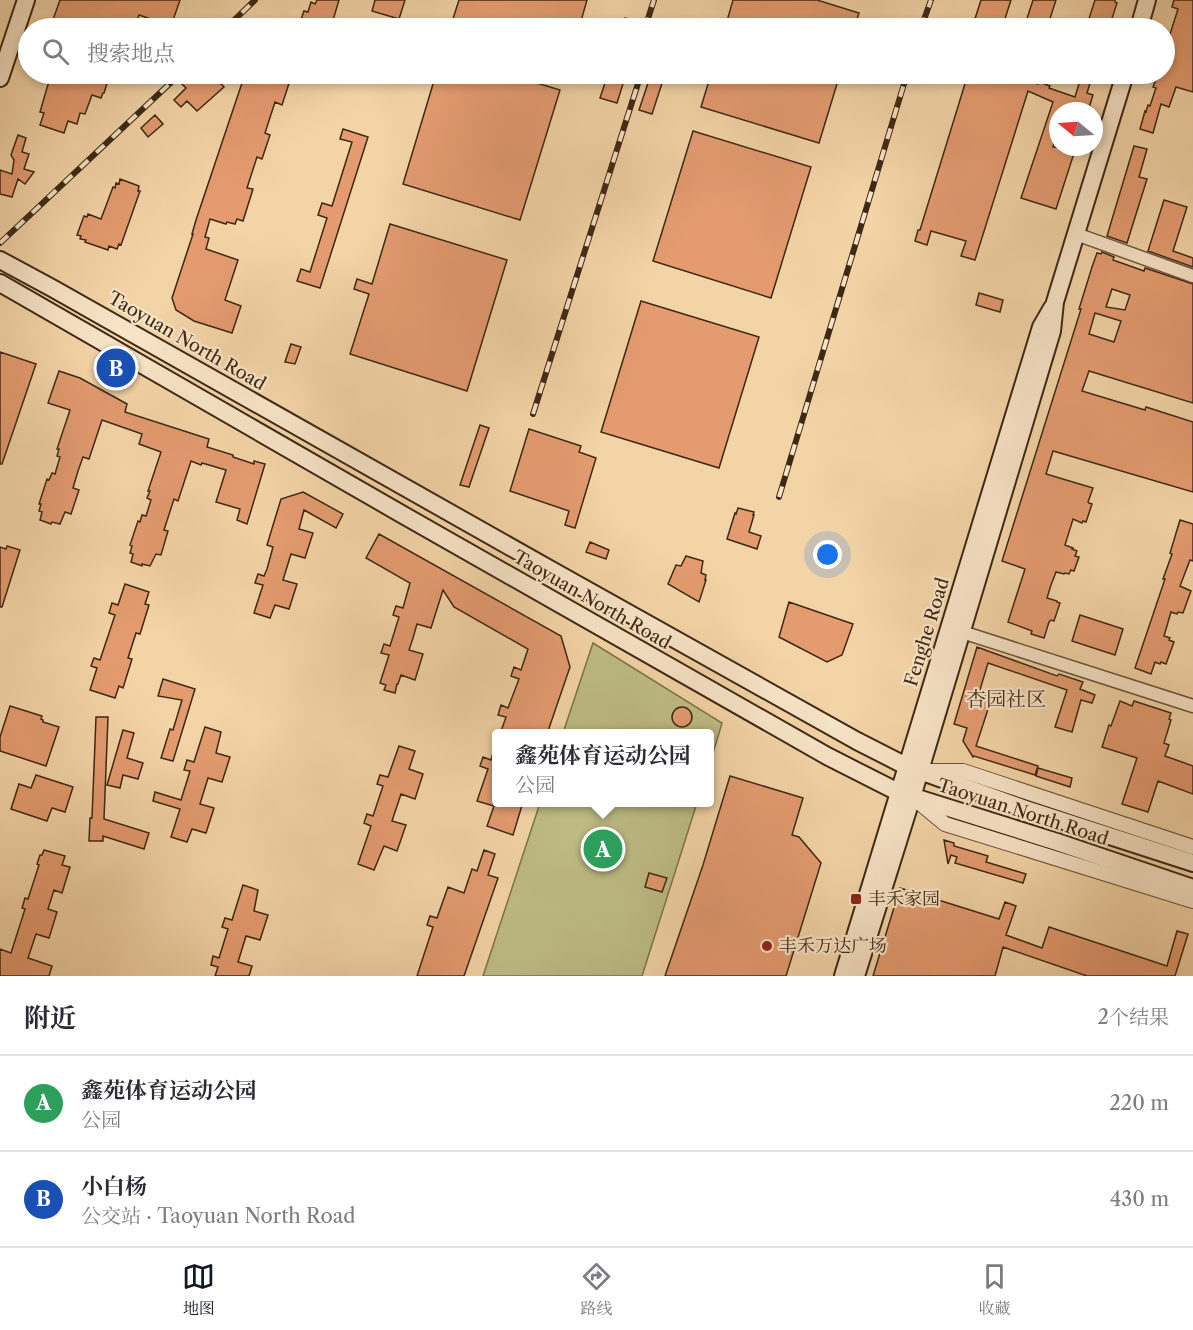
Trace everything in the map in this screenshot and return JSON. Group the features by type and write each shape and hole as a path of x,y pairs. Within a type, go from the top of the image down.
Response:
{"main road":[{"path":"20,18 26,0"},
{"path":"1141,18 1147,0"},
{"path":"0,78 18,24"},
{"name":"Fenghe Road","path":"913,768 962,632 1052,331 1055,302 1122,84"},
{"name":"Taoyuan North Road","path":"0,260 847,735 913,768 1023,808 1193,863"},
{"name":"Taoyuan North Road","path":"0,283 827,756 905,794 1193,888"},
{"name":"Fenghe Road","path":"843,976 913,768 1041,327 1055,302"},
{"name":"Fenghe Road","path":"856,976 905,794"}],"street":[{"path":"1076,234 1193,276"},
{"path":"962,632 1193,706"},
{"path":"913,768 963,771 1193,847"},
{"path":"905,794 945,824 1193,901"}],"shaded area":[{"path":"593,643 722,723 714,750 714,729 564,729"},
{"path":"539,807 696,807 642,976 483,976"}],"building":[{"path":"60,0 180,0 174,18 148,18 139,15 138,18 54,18"},
{"path":"317,0 339,0 334,18 302,18 304,11 308,12 311,2 315,4"},
{"path":"375,0 405,0 399,18 372,11"},
{"path":"459,0 587,0 582,18 453,18"},
{"path":"733,0 817,0 859,13 857,18 728,18"},
{"path":"981,0 1011,0 1005,18 975,18"},
{"path":"1033,0 1056,0 1050,18 1027,18"},
{"path":"1095,0 1115,0 1117,3 1112,18 1089,18"},
{"path":"1174,0 1193,0 1193,92 1176,87 1169,107 1161,104 1153,133 1140,129 1145,111 1148,105 1150,106 1156,88 1153,87 1154,84 1175,84 1175,18 1178,9 1172,7"},
{"path":"48,84 107,84 101,98 92,95 85,114 80,113 77,124 68,121 64,133 40,125 44,113 40,112"},
{"path":"182,84 221,84 224,87 197,111 187,101 181,107 174,100 186,88"},
{"path":"242,84 289,84 282,105 275,102 265,133 270,135 262,159 257,157 247,188 253,189 243,221 237,219 235,224 227,222 226,224 210,219 205,237 209,238 206,249 238,260 225,300 241,306 232,333 194,321 176,310 172,298"},
{"path":"433,84 540,84 560,90 520,220 403,184"},
{"path":"605,84 623,84 617,103 600,98"},
{"path":"648,84 662,84 652,114 639,110"},
{"path":"708,84 837,84 819,143 701,107"},
{"path":"965,84 1044,84 1050,86 1049,88 1075,97 1079,84 1090,84 1087,93 1093,95 1091,102 1053,102 1028,91 975,260 961,256 966,241 931,231 927,245 915,241 918,230 920,230"},
{"path":"1049,114 1049,156 1073,156 1056,209 1021,198"},
{"path":"155,115 163,124 148,137 141,128"},
{"path":"343,129 368,137 320,288 297,281 301,269 310,272 327,218 318,215 322,203 332,206 352,142 340,139"},
{"path":"693,131 811,167 771,298 653,261"},
{"path":"18,135 26,138 22,152 29,154 24,169 34,172 25,184 18,179 12,197 0,194 0,170 12,174 14,160 11,155"},
{"path":"1134,146 1147,149 1139,177 1147,179 1127,243 1107,236"},
{"path":"120,179 139,186 138,191 140,191 121,245 119,244 117,249 109,246 108,250 80,239 81,236 77,235 84,216 87,217 88,214 101,219 113,187 115,188 116,183 119,184"},
{"path":"1164,200 1187,207 1173,251 1193,258 1193,267 1148,251"},
{"path":"390,224 507,260 467,391 350,354 369,294 354,289 357,279 372,284"},
{"path":"1102,252 1114,257 1113,260 1144,271 1145,268 1193,284 1193,403 1089,371 1082,391 1145,410 1146,407 1193,422 1193,492 1053,451 1046,474 1093,488 1088,502 1092,504 1086,522 1082,523 1073,519 1065,545 1077,551 1075,556 1079,557 1074,571 1071,570 1069,574 1056,572 1051,585 1047,598 1060,603 1054,621 1049,622 1044,638 1008,622 1025,569 1002,561 1092,267 1097,253","holes":["1112,289 1130,295 1125,310 1106,307","1095,313 1121,321 1114,342 1089,334"]},
{"path":"979,293 1003,300 1000,312 976,305"},
{"path":"641,301 759,337 719,468 601,432"},
{"path":"291,344 301,347 295,364 285,362"},
{"path":"0,352 36,364 2,464 0,464"},
{"path":"59,371 80,378 127,404 125,412 209,439 207,447 233,455 233,457 254,464 254,461 265,464 247,524 237,520 240,509 216,502 226,470 191,461 178,501 174,499 164,530 168,531 161,555 156,554 150,566 131,562 133,554 130,553 132,546 130,545 138,521 140,522 142,515 146,516 151,500 147,498 150,491 148,491 161,452 139,444 142,434 102,420 89,459 83,457 78,471 73,488 79,490 71,514 65,512 60,524 40,520 42,512 39,511 41,504 39,504 47,479 49,480 52,473 55,474 60,457 57,456 59,449 57,449 70,410 48,403"},
{"path":"480,425 489,428 469,487 460,485"},
{"path":"529,429 581,446 579,452 596,458 575,528 565,525 569,511 510,491"},
{"path":"303,492 343,514 336,528 304,510 299,529 313,533 305,558 291,554 283,580 297,584 289,609 275,605 270,618 254,613 263,585 255,583 258,574 264,576 267,569 273,547 267,545 281,499"},
{"path":"738,508 754,512 749,532 761,536 757,549 727,539"},
{"path":"1180,520 1193,524 1193,561 1190,560 1180,586 1191,591 1183,613 1171,612 1164,636 1174,642 1166,664 1155,662 1151,674 1135,668 1165,579 1163,579"},
{"path":"379,534 561,636 570,667 549,729 502,729 506,717 498,715 501,705 508,708 519,679 511,676 514,667 521,670 528,649 454,607 443,590 431,628 417,624 409,650 423,654 415,680 401,675 395,693 384,690 386,685 380,683 389,655 381,653 384,644 390,646 399,617 393,615 396,606 403,608 410,583 366,558"},
{"path":"590,542 609,550 606,559 586,552"},
{"path":"7,546 20,550 2,607 0,607 0,547 6,549"},
{"path":"686,556 703,561 701,573 706,575 706,580 699,602 668,584 676,565 681,566"},
{"path":"125,584 149,592 145,604 149,605 140,634 136,633 128,658 132,659 123,688 119,686 115,698 90,690 97,668 91,666 94,658 100,660 115,615 109,613 112,603 118,605"},
{"path":"789,602 853,624 842,655 827,662 779,637"},
{"path":"1080,615 1123,629 1115,655 1072,641"},
{"path":"977,647 1057,676 1059,674 1083,682 1080,689 1095,695 1092,703 1081,700 1072,732 1055,727 1067,690 988,663 979,693 992,697 976,746 1038,766 1035,775 973,757 963,741 967,728 954,724"},
{"path":"163,679 195,689 173,761 161,758 182,700 158,696"},
{"path":"1120,701 1132,706 1134,701 1171,713 1164,743 1169,745 1165,756 1193,766 1193,794 1158,781 1148,812 1122,804 1137,758 1102,747"},
{"path":"10,706 42,716 43,722 59,727 46,766 0,751 0,737"},
{"path":"682,707 689,710 692,717 689,724 682,727 675,724 672,717 675,710"},
{"path":"96,717 108,717 104,819 149,833 144,849 103,836 103,841 89,841"},
{"path":"205,727 221,732 216,753 230,757 222,782 208,778 200,804 214,808 206,833 192,829 187,842 171,837 180,809 153,801 155,792 181,800 190,771 184,770 187,760 194,762"},
{"path":"123,730 134,733 127,758 143,763 138,779 123,775 120,788 107,785"},
{"path":"399,746 415,751 409,769 423,774 415,799 401,794 392,821 406,825 397,851 384,846 374,870 358,864 371,826 364,823 367,814 373,816 383,786 377,784 380,775 388,777"},
{"path":"483,757 491,760 492,757 492,805 477,801 488,769 480,766"},
{"path":"1038,768 1072,778 1070,787 1036,776"},
{"path":"36,775 73,787 65,812 52,808 47,821 11,809 19,784 31,788"},
{"path":"730,776 803,798 792,835 799,837 821,863 786,976 665,976 703,865"},
{"path":"494,807 521,807 513,835 487,826"},
{"path":"944,840 954,843 954,846 988,856 986,862 1026,874 1023,883 955,863 957,857 951,855 948,864"},
{"path":"44,850 65,856 62,865 70,867 62,893 54,890 48,909 57,912 49,938 36,934 28,958 52,966 49,976 0,976 0,949 11,953 25,909 22,908 25,898 28,899 39,865 37,864"},
{"path":"484,850 495,854 488,875 498,878 464,976 417,976 433,927 427,925 430,916 437,918 448,887 464,893 472,869 477,871"},
{"path":"649,873 667,878 662,892 645,887"},
{"path":"243,885 258,890 254,911 268,915 260,940 246,936 238,962 252,966 249,976 215,976 218,967 211,965 213,956 219,958 228,929 222,927 225,918 232,920"},
{"path":"900,888 999,919 1005,902 1016,906 1006,935 1042,948 1049,927 1167,966 1177,931 1188,934 1175,976 1087,976 1003,947 995,976 873,976"}],"railway":[{"path":"236,18 255,0"},
{"path":"648,18 654,0"},
{"path":"925,18 931,0"},
{"path":"0,243 169,84"},
{"path":"533,414 638,84"},
{"path":"779,497 904,84"}],"place":[{"name":"小白杨","path":"116,368"},
{"name":"鑫苑体育运动公园","path":"603,849"},
{"name":"丰禾家园","path":"856,899"},
{"name":"丰禾万达广场","path":"767,946"}],"district":[{"name":"杏园社区","path":"1006,699"}]}
